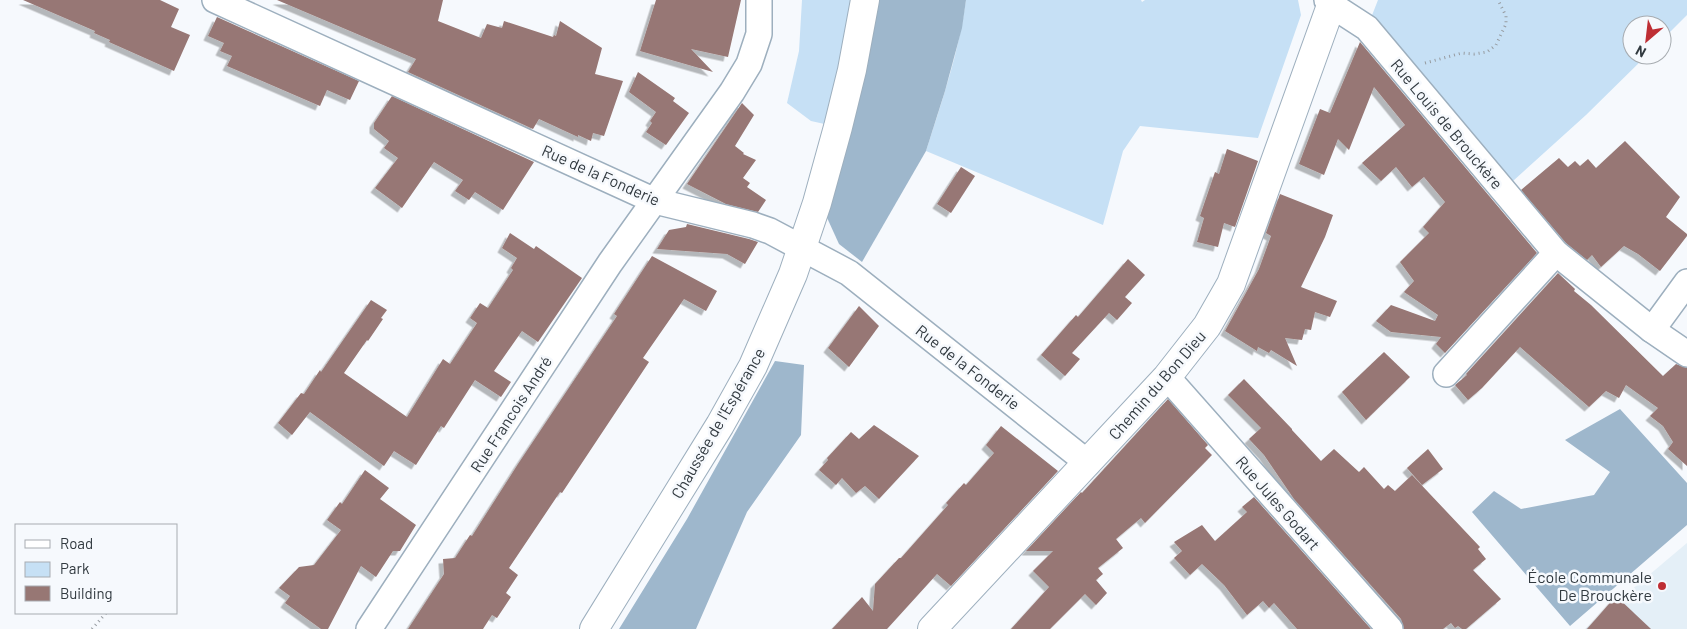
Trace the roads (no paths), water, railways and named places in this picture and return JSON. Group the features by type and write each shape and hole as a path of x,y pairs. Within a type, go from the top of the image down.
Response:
{"street":[{"name":"Rue de la Fonderie","path":"215,0 655,201 753,225 770,231 849,273 1088,463"},
{"name":"Rue Francois André","path":"369,629 610,263 732,92 749,64 759,34 759,0"},
{"name":"Chaussée de l'Espérance","path":"594,629 720,424 753,366 803,250 818,203 838,127 852,70 865,0"},
{"name":"Rue Louis de Brouckère","path":"1330,1 1367,28 1556,253 1652,330 1687,354"},
{"name":"Chemin du Bon Dieu","path":"932,629 1167,377 1207,326 1230,284 1330,1"},
{"path":"1446,374 1556,253"},
{"path":"1652,330 1687,282"},
{"name":"Rue Jules Godart","path":"1167,377 1390,629"}],"place":[{"name":"École Communale De Brouckère","path":"1662,586"}]}
